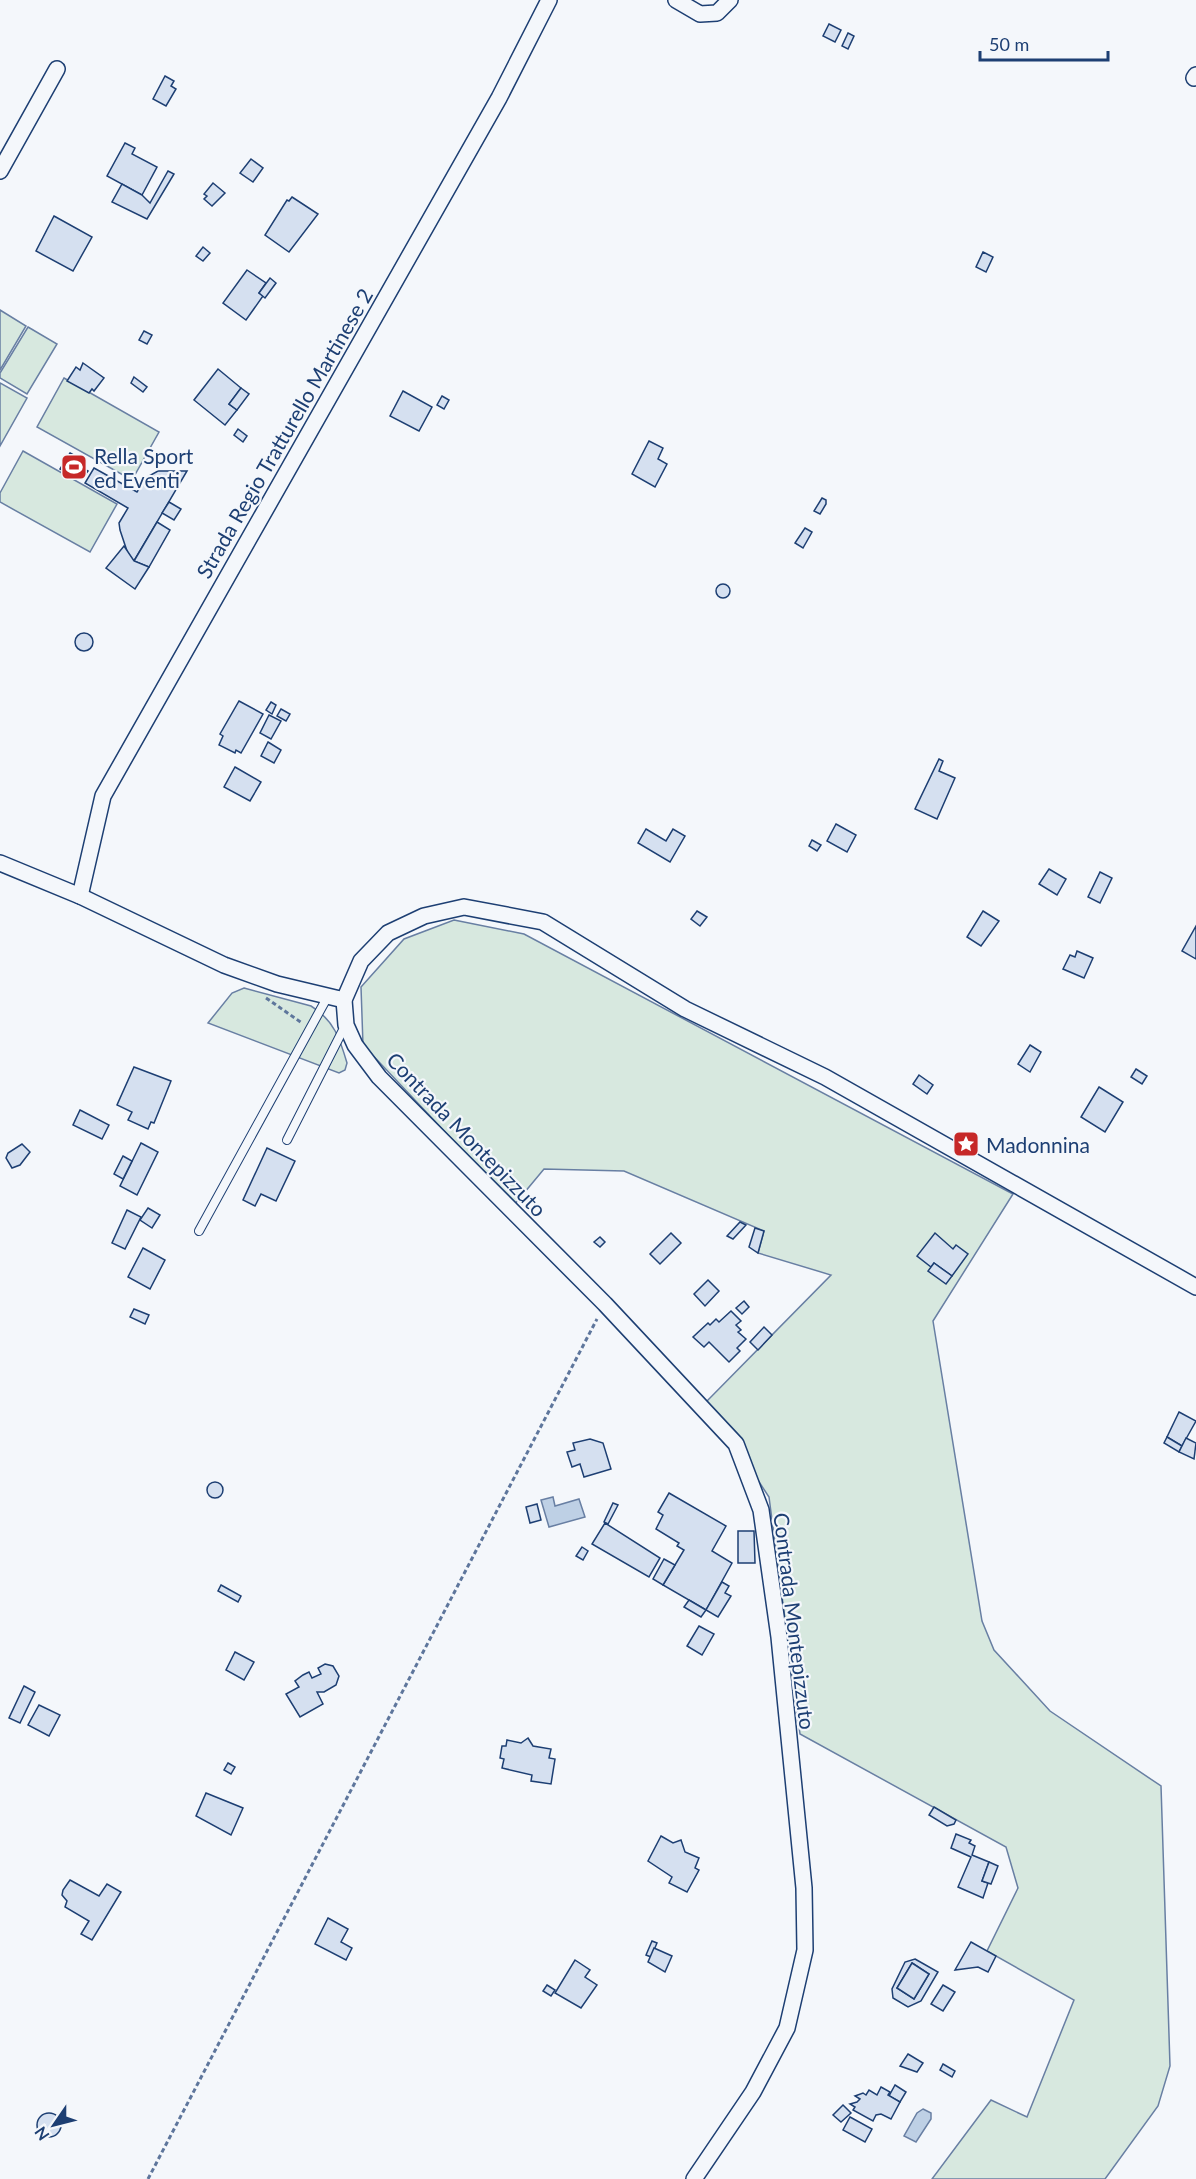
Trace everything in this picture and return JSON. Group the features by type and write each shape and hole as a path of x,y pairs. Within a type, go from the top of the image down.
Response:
{"street":[{"name":"Strada Regio Tratturello Martinese 2","path":"80,896 103,796 499,98 549,0"},
{"path":"676,0 700,14 717,13 730,0"},
{"path":"0,171 57,69"},
{"path":"0,863 80,896 242,972 344,1000"},
{"name":"Contrada Montepizzuto","path":"694,2179 753,2092 787,2028 806,1950 800,1840 779,1638 761,1510 736,1444 605,1304 379,1077 355,1045 346,1025 344,1000 361,961 388,933 424,916 464,907 543,922 685,1010 825,1077 1196,1287"}],"lane":[{"path":"199,1231 328,996"},
{"path":"288,1140 346,1025"}],"path":[{"path":"242,972 258,992 310,1029"},
{"path":"148,2179 605,1304"}],"shaded area":[{"path":"0,310 26,326 0,370"},
{"path":"28,327 57,344 27,394 0,378 0,373"},
{"path":"64,378 159,432 132,480 37,427"},
{"path":"0,383 27,398 0,446"},
{"path":"23,451 117,504 90,552 0,502 0,493"},
{"path":"454,920 524,934 1013,1194 933,1321 982,1621 994,1650 1050,1711 1161,1786 1170,2066 1158,2106 1105,2179 932,2179 991,2100 1027,2117 1074,2000 987,1951 1018,1888 1006,1847 800,1734 769,1497 706,1402 831,1275 758,1253 764,1231 624,1171 544,1169 514,1205 363,1045 361,987 404,939"},
{"path":"244,988 311,1006 319,1011 331,1024 339,1038 347,1063 345,1070 339,1073 208,1023 232,993"}],"water":[{"path":"553,1497 555,1506 579,1499 585,1517 549,1527 541,1500"},
{"path":"923,2109 931,2113 931,2119 916,2142 904,2136 917,2113"}],"building":[{"path":"829,24 841,30 835,42 823,36"},
{"path":"848,33 854,36 848,49 842,46"},
{"path":"165,76 174,81 171,86 176,89 166,106 153,99"},
{"path":"125,143 135,148 132,154 157,167 142,195 107,176"},
{"path":"251,159 263,168 253,182 240,173"},
{"path":"168,171 174,174 147,219 112,202 122,184 142,195 150,203"},
{"path":"213,183 225,193 212,206 204,199 207,196 204,194"},
{"path":"292,197 318,214 289,252 265,235 287,200 289,201"},
{"path":"54,216 92,237 73,271 36,251"},
{"path":"203,247 210,253 203,261 196,256"},
{"path":"983,252 993,257 986,272 976,267"},
{"path":"247,270 266,283 259,293 263,296 246,320 223,303"},
{"path":"270,278 276,283 265,298 259,293"},
{"path":"144,331 152,335 147,344 139,340"},
{"path":"83,363 104,378 94,391 92,389 89,393 67,381 76,367 80,370"},
{"path":"218,369 241,388 229,404 237,410 225,425 194,400"},
{"path":"134,377 147,387 143,392 131,383"},
{"path":"241,388 249,394 237,410 229,404"},
{"path":"403,391 432,407 419,431 390,416"},
{"path":"442,396 449,400 444,409 437,405"},
{"path":"238,429 247,436 243,442 234,435"},
{"path":"649,441 663,448 658,459 667,464 655,487 632,474"},
{"path":"70,453 86,462 82,468 88,471 84,476 79,473 76,478 60,469"},
{"path":"94,468 137,492 147,477 158,471 187,471 134,561 128,554 119,523 128,508 85,483"},
{"path":"822,498 826,500 826,504 820,514 814,511"},
{"path":"169,502 181,509 174,520 162,513"},
{"path":"157,522 170,530 149,567 134,561"},
{"path":"805,528 812,532 803,548 795,543"},
{"path":"124,546 134,561 149,567 135,589 106,568"},
{"path":"723,584 728,586 730,591 728,596 723,598 718,596 716,591 718,586"},
{"path":"84,633 90,636 93,642 90,648 84,651 78,648 75,642 78,636"},
{"path":"239,701 263,714 241,753 236,750 235,753 219,745 223,736 220,734"},
{"path":"271,702 276,705 272,714 266,710"},
{"path":"281,709 290,714 286,721 277,716"},
{"path":"269,715 281,721 271,739 260,733"},
{"path":"268,742 281,750 274,763 261,756"},
{"path":"939,759 943,761 939,771 955,778 937,819 915,809"},
{"path":"235,767 261,782 250,801 224,787"},
{"path":"836,824 856,835 847,852 827,841"},
{"path":"646,829 666,841 673,829 685,836 670,862 638,843"},
{"path":"812,840 821,845 817,851 809,846"},
{"path":"1049,869 1066,879 1057,895 1039,884"},
{"path":"1100,872 1112,878 1100,903 1088,897"},
{"path":"697,911 707,917 700,926 691,919"},
{"path":"983,911 999,921 981,946 967,937"},
{"path":"1196,926 1196,959 1182,951"},
{"path":"1077,951 1093,958 1084,978 1063,969 1070,955 1075,957"},
{"path":"1030,1045 1041,1052 1030,1072 1018,1064"},
{"path":"134,1067 171,1081 154,1123 151,1122 148,1129 128,1120 132,1112 117,1105"},
{"path":"1136,1069 1147,1076 1142,1084 1131,1077"},
{"path":"919,1075 933,1085 927,1094 913,1084"},
{"path":"1099,1087 1123,1102 1105,1132 1081,1117"},
{"path":"80,1110 109,1125 102,1139 73,1125"},
{"path":"141,1143 158,1152 137,1195 120,1186"},
{"path":"22,1144 30,1152 20,1165 12,1168 6,1158 8,1153"},
{"path":"267,1148 295,1161 276,1201 261,1194 255,1206 243,1200"},
{"path":"123,1156 132,1161 123,1179 114,1174"},
{"path":"148,1208 160,1215 152,1228 140,1220"},
{"path":"127,1210 141,1217 125,1249 112,1243"},
{"path":"740,1222 746,1225 733,1239 727,1236"},
{"path":"755,1228 764,1231 758,1253 749,1247"},
{"path":"671,1233 681,1243 660,1264 650,1254"},
{"path":"935,1233 953,1249 956,1245 968,1254 952,1276 934,1263 931,1267 917,1256"},
{"path":"600,1237 605,1242 600,1247 594,1242"},
{"path":"143,1248 165,1260 150,1289 128,1277"},
{"path":"934,1263 952,1276 946,1284 928,1271"},
{"path":"708,1280 719,1291 705,1306 694,1294"},
{"path":"744,1301 749,1307 742,1314 736,1308"},
{"path":"134,1309 149,1315 145,1324 130,1317"},
{"path":"731,1311 741,1321 736,1325 741,1330 738,1332 746,1339 737,1348 740,1351 729,1362 709,1342 704,1347 693,1337 708,1323 710,1325 716,1319 719,1322"},
{"path":"764,1327 772,1335 758,1350 750,1342"},
{"path":"1179,1412 1196,1421 1182,1446 1167,1437"},
{"path":"1167,1437 1182,1446 1179,1452 1164,1443"},
{"path":"1186,1438 1196,1443 1194,1459 1179,1452"},
{"path":"590,1439 603,1443 611,1469 584,1477 580,1464 572,1467 567,1452 575,1450 573,1443"},
{"path":"215,1482 221,1484 223,1490 221,1496 215,1498 209,1496 207,1490 209,1484"},
{"path":"669,1493 726,1526 712,1551 732,1563 706,1610 663,1585 684,1550 677,1546 679,1543 656,1529 663,1515 658,1512"},
{"path":"613,1503 618,1505 608,1524 604,1522"},
{"path":"537,1504 541,1520 530,1523 526,1507"},
{"path":"605,1523 660,1558 649,1577 592,1544"},
{"path":"738,1531 754,1531 755,1563 738,1563"},
{"path":"582,1547 588,1551 583,1560 576,1556"},
{"path":"664,1559 675,1565 663,1585 653,1579"},
{"path":"722,1582 729,1586 725,1593 731,1596 718,1617 706,1610"},
{"path":"221,1585 241,1596 238,1602 218,1591"},
{"path":"689,1600 706,1610 701,1617 684,1607"},
{"path":"699,1626 714,1634 702,1655 687,1646"},
{"path":"235,1652 254,1662 244,1680 226,1670"},
{"path":"325,1664 333,1666 339,1676 336,1685 324,1692 317,1692 323,1704 300,1717 286,1694 299,1687 295,1681 303,1675 309,1672 312,1678 321,1674 318,1668"},
{"path":"24,1686 35,1692 20,1723 9,1718"},
{"path":"39,1705 60,1715 49,1736 28,1725"},
{"path":"528,1738 533,1746 551,1749 549,1758 555,1759 551,1784 531,1781 532,1775 502,1768 504,1759 500,1758 502,1746 506,1746 507,1740 521,1743"},
{"path":"228,1763 235,1767 231,1774 224,1770"},
{"path":"206,1793 243,1808 231,1835 196,1816"},
{"path":"934,1807 956,1820 954,1824 947,1826 929,1815"},
{"path":"956,1834 971,1840 969,1843 975,1846 972,1855 989,1862 982,1881 988,1883 983,1898 958,1887 971,1857 951,1848"},
{"path":"661,1836 673,1843 681,1840 685,1852 699,1858 695,1868 699,1870 687,1892 669,1883 672,1877 648,1861"},
{"path":"989,1862 998,1866 991,1884 982,1881"},
{"path":"70,1880 99,1896 107,1884 121,1892 92,1940 81,1934 89,1921 65,1907 67,1901 62,1895"},
{"path":"328,1918 348,1929 341,1942 352,1948 346,1960 315,1944"},
{"path":"652,1941 657,1943 651,1957 646,1955"},
{"path":"971,1942 996,1956 988,1972 978,1967 955,1970"},
{"path":"654,1948 672,1956 665,1972 648,1962"},
{"path":"915,1959 938,1972 921,2001 908,2007 893,1998 892,1989 905,1962","holes":["912,1963 929,1974 914,1999 897,1988"]},
{"path":"575,1960 590,1970 585,1977 597,1985 581,2008 555,1993"},
{"path":"912,1963 929,1974 914,1999 897,1988"},
{"path":"547,1985 555,1990 551,1996 543,1991"},
{"path":"943,1985 955,1992 943,2011 931,2004"},
{"path":"908,2054 923,2063 917,2072 900,2066"},
{"path":"943,2064 955,2071 952,2077 940,2070"},
{"path":"895,2085 906,2092 900,2102 889,2096"},
{"path":"881,2087 890,2092 888,2095 900,2102 891,2119 881,2114 876,2115 873,2121 853,2110 855,2107 850,2104 860,2099 855,2096 863,2093 866,2095 869,2090 877,2095"},
{"path":"843,2105 851,2113 841,2122 833,2115"},
{"path":"49,2113 54,2114 60,2120 60,2130 54,2136 49,2137 44,2136 38,2130 37,2125 38,2120 44,2114"},
{"path":"850,2117 872,2129 865,2142 843,2130"}],"place":[{"name":"Rella Sport ed Eventi","path":"74,467"},
{"name":"Madonnina","path":"966,1144"}]}
